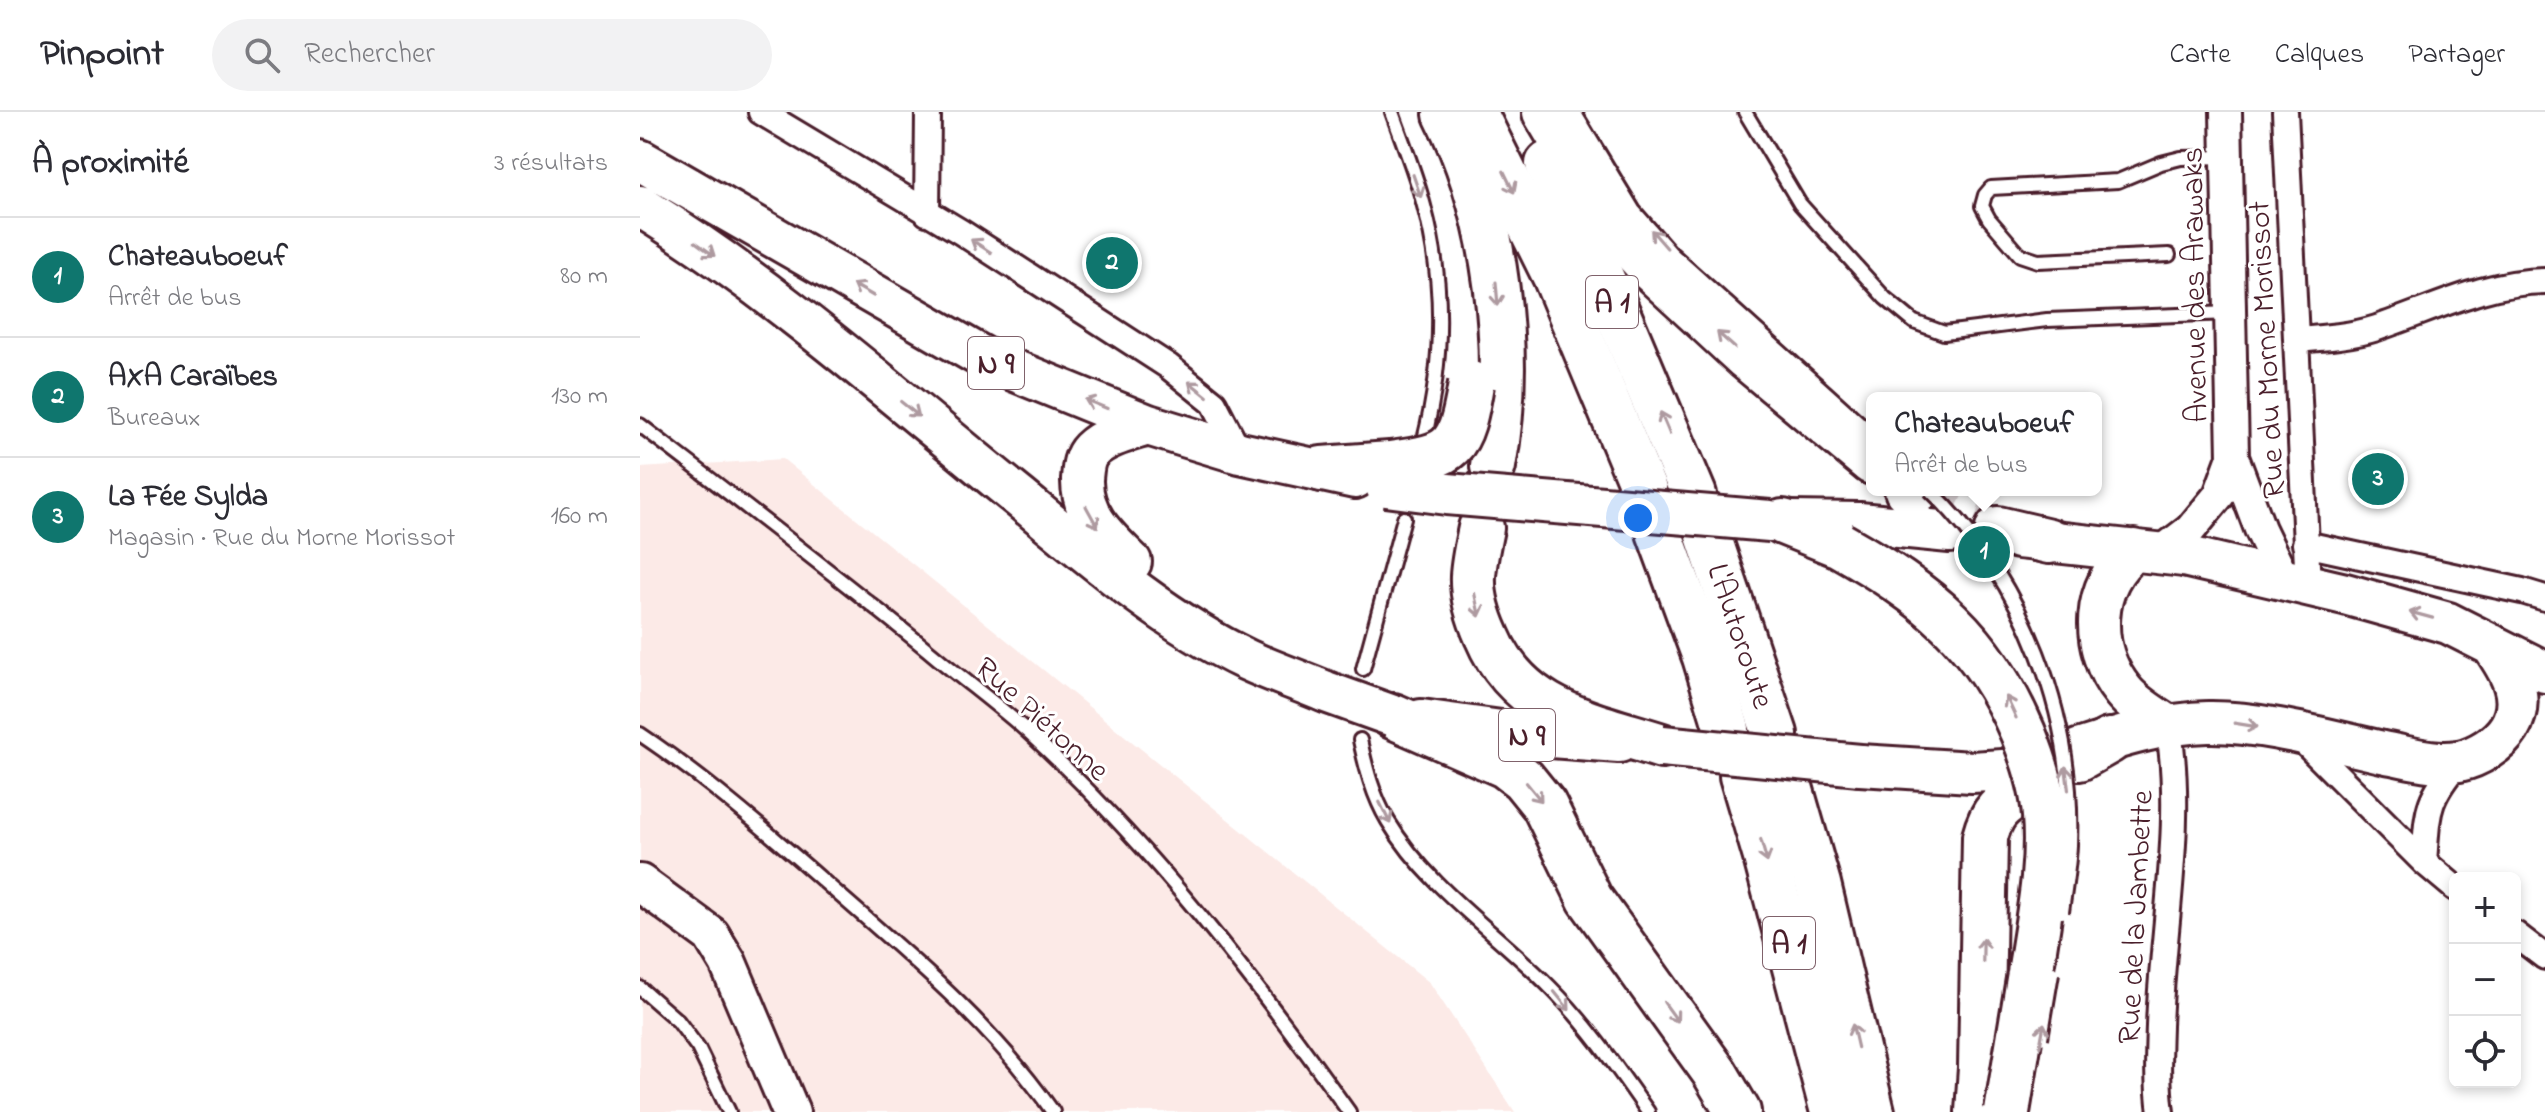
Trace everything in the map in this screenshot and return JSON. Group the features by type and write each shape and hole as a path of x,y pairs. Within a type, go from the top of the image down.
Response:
{"highway":[{"path":"1322,469 1401,477 1449,447 1464,420 1471,384 1470,324 1463,261 1444,176 1421,112"},
{"path":"1445,112 1472,177 1495,279 1500,380 1493,466"},
{"name":"A 1","path":"1474,112 1555,276 1644,490"},
{"name":"L'Autoroute","path":"1524,112 1614,305 1701,515 1775,734"},
{"path":"1545,112 1600,204 1651,269 1746,357 1866,457"},
{"path":"1777,522 1840,545 1895,576 1956,626 2005,694 2038,772 2045,815 2042,897 2007,1112"},
{"path":"1481,528 1473,577 1476,606 1496,659 1511,678 1523,690 1580,720 1662,746"},
{"name":"L'Autoroute","path":"1659,532 1705,657 1727,729"},
{"path":"2002,533 2049,541"},
{"path":"1377,728 1505,765 1523,779 1544,805 1590,899 1715,1073 1738,1112"},
{"name":"A 1","path":"1742,776 1833,1112"},
{"path":"1978,1112 1985,837 1990,818 2021,779"},
{"name":"A 1","path":"1788,780 1818,884 1872,1112"}],"main road":[{"name":"N 9","path":"640,160 986,359 1148,425 1240,453 1322,469"},
{"name":"N 9","path":"640,206 681,231 787,309 1112,574 1201,634 1246,659 1326,692 1377,728 1662,746"},
{"path":"1148,425 1106,440 1092,449 1083,466 1085,503 1090,518 1104,535 1201,634"},
{"path":"1401,477 1447,494 1777,522 1859,523 1950,532"},
{"path":"2049,541 2148,551 2296,582 2448,623 2545,672"},
{"path":"2148,551 2120,561 2110,574 2101,596 2098,626 2104,655 2122,690 2139,707 2168,726"},
{"path":"2492,645 2510,672 2517,704 2513,720 2501,739"},
{"path":"2088,750 2168,726 2208,722 2239,724 2411,757 2459,761 2484,751 2501,739 2545,725"},
{"path":"1662,746 1972,772 2021,779"},
{"path":"640,883 711,935 728,963 791,1112"}],"street":[{"path":"761,112 1168,366 1214,403 1240,453"},
{"path":"927,213 928,112"},
{"name":"Avenue des Arawaks","path":"2226,112 2233,457 2260,529 2296,582"},
{"name":"Rue du Morne Morissot","path":"2285,112 2305,544 2296,582"},
{"path":"2297,340 2376,329 2467,293 2522,282 2545,281"},
{"name":"Avenue des Arawaks","path":"2148,551 2190,530 2219,495 2233,457"},
{"path":"2305,544 2545,598"},
{"name":"Rue de la Jambette","path":"2161,1112 2157,1086 2160,988 2174,790 2173,750 2168,726"},
{"path":"2296,734 2424,862 2449,883"},
{"path":"2424,862 2430,802 2439,785 2459,761"},
{"path":"2521,939 2545,957"}],"lane":[{"path":"1363,669 1401,477 1434,399 1441,337 1437,283 1425,207 1392,112"},
{"path":"1574,112 1634,211 1671,253 1866,429"},
{"path":"1745,112 1800,204 1885,298 1914,322 1928,328 1944,333 2047,320 2231,313"},
{"path":"2169,255 2038,261 2020,255 1989,219 1982,206 1985,195 1991,188 2118,181 2171,160 2227,157"},
{"name":"Rue Piétonne","path":"640,425 849,585 1028,733 1070,773 1159,867 1278,1014 1349,1112"},
{"path":"1923,496 1973,538 2001,579 2029,633 2053,702 2063,746 2069,798 2070,845 2061,918"},
{"path":"1377,728 1368,777 1410,854 1464,909 1551,987 1648,1112"},
{"path":"640,734 723,794 933,977 1030,1078 1053,1112"},
{"path":"2038,1055 2053,965"},
{"path":"640,988 678,1021 698,1048 729,1112"}],"shaded area":[{"path":"783,459 1430,983 1515,1112 640,1112 640,468"}],"tunnel":[{"path":"1918,496 1964,518 1998,529"}],"place":[{"name":"AXA Caraïbes","path":"1112,263"},
{"name":"La Fée Sylda","path":"2378,479"},
{"name":"Chateauboeuf","path":"1984,552"}]}
